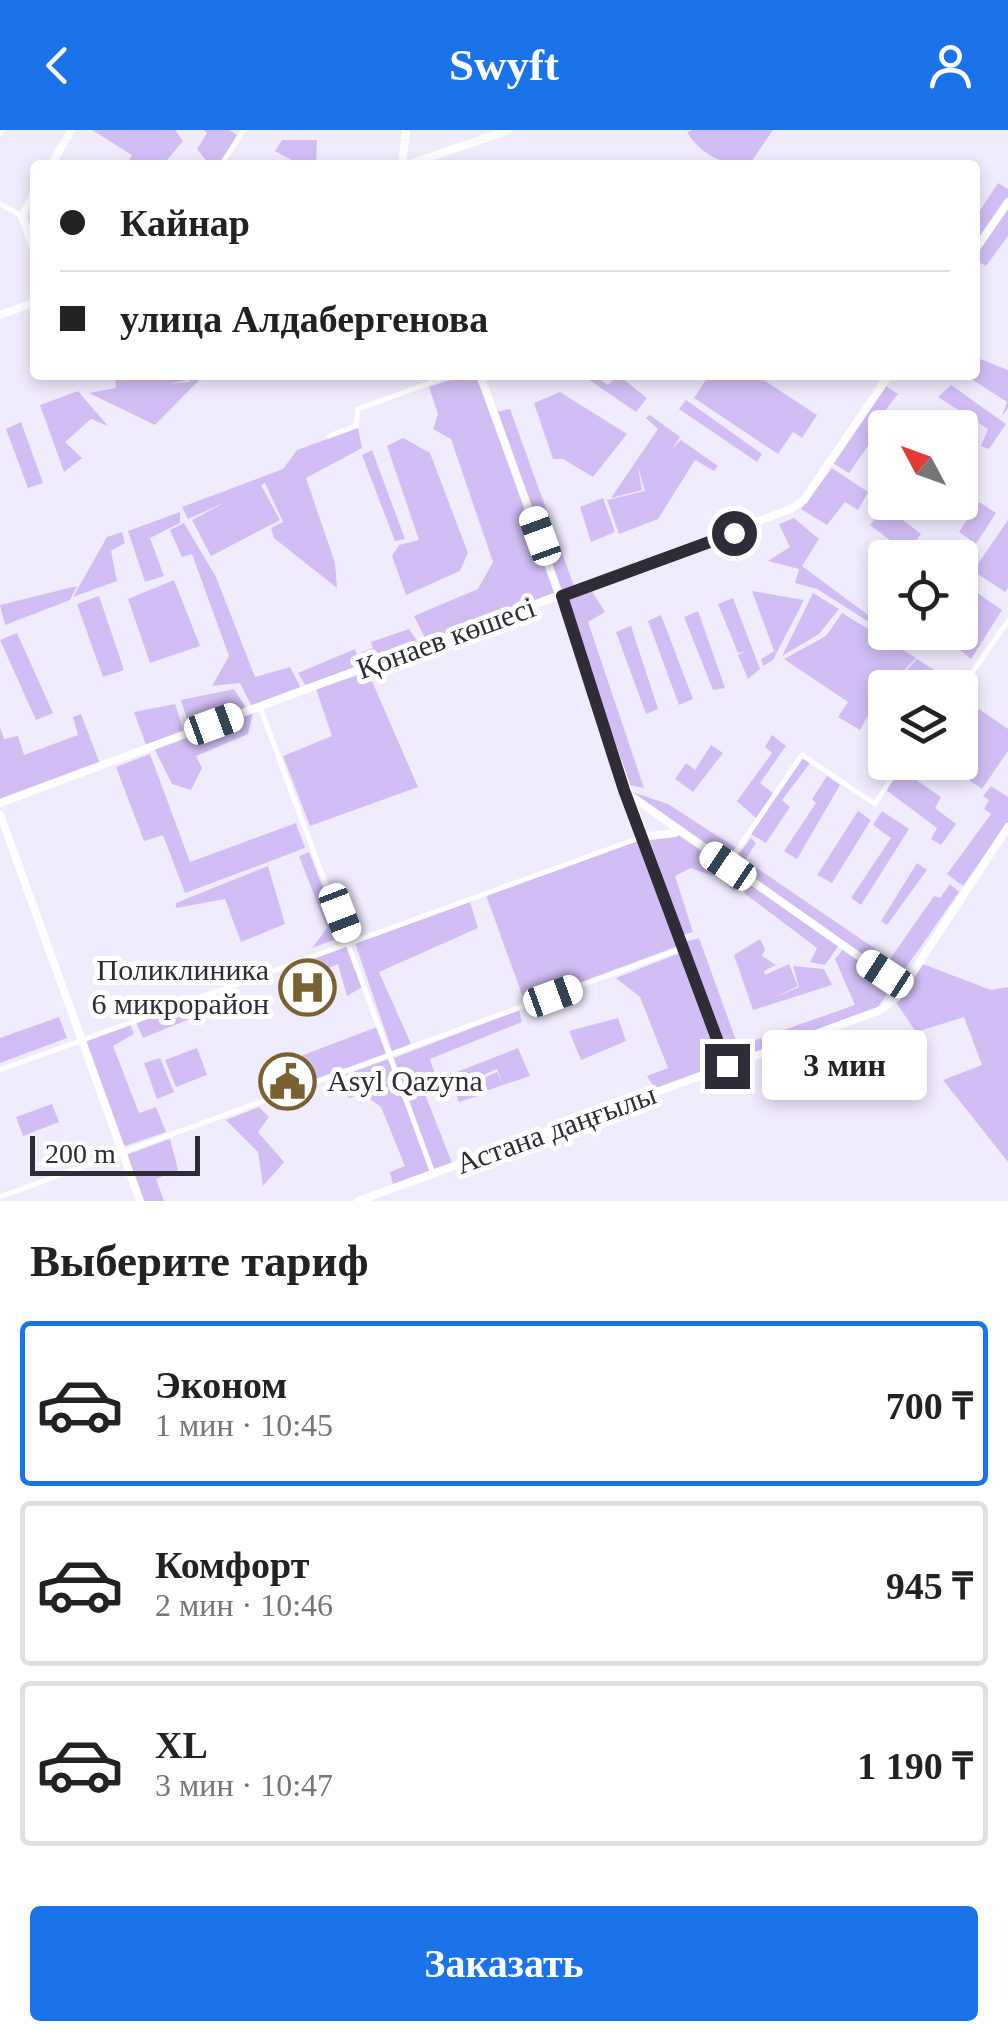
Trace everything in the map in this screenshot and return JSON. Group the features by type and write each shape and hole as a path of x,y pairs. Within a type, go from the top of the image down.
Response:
{"street":[{"path":"54,160 71,130"},
{"path":"225,160 244,130"},
{"path":"404,160 406,130"},
{"path":"419,160 509,130"},
{"path":"22,216 30,202"},
{"path":"980,243 1008,202"},
{"path":"0,204 22,216 30,238"},
{"path":"0,314 30,304"},
{"path":"330,436 356,426 358,409 438,380"},
{"path":"482,380 562,596 624,790 727,1066"},
{"name":"Қонаев көшесі","path":"0,803 792,509 804,500 887,380"},
{"path":"974,670 1008,620"},
{"path":"260,707 351,942 434,1174"},
{"path":"728,866 802,755 875,804 890,780"},
{"path":"624,790 885,974 908,979"},
{"path":"0,814 140,1201"},
{"name":"Астана даңғылы","path":"358,1201 881,1010 908,979 1008,827"},
{"path":"0,1070 642,836 680,833"},
{"path":"0,1196 683,948"}],"shaded area":[{"path":"92,130 175,130 183,141 167,160 129,160 132,155"},
{"path":"204,130 229,130 237,135 222,160 206,160 197,149 207,133"},
{"path":"773,130 752,160 720,160 706,153 687,132"},
{"path":"282,140 317,140 316,160 292,160 275,151"},
{"path":"998,183 1008,189 1008,198 980,238 980,210"},
{"path":"1008,206 1008,236 986,266 980,263 980,247"},
{"path":"980,359 1008,370 1008,408 1002,416 1007,402 973,380 980,380"},
{"path":"115,380 188,380 169,384 199,380 155,425 89,393 116,388"},
{"path":"451,380 478,380 558,594 427,642 414,616 478,589 493,562 451,439 433,429 438,414 429,387"},
{"path":"589,380 608,385 613,380 624,380 647,398 636,412"},
{"path":"706,380 764,380 817,415 802,438 793,432 778,454 694,398"},
{"path":"884,385 898,394 886,410 868,410 868,446 849,473 831,462"},
{"path":"951,385 1006,424 989,449 981,446 988,429 978,423 978,410 958,410 938,397"},
{"path":"78,391 108,426 91,419 65,442 82,458 64,472 40,405"},
{"path":"560,392 627,434 593,477 563,459 553,459 534,403"},
{"path":"686,400 762,454 757,462 679,409"},
{"path":"510,409 574,586 562,591 496,412"},
{"path":"650,415 680,437 672,449 681,440 718,466 714,471 695,460 658,519 619,534 607,500 645,491 638,467 642,490 611,498 658,429 646,418"},
{"path":"21,422 43,483 28,488 6,429"},
{"path":"358,428 362,448 306,478 335,563 337,588 274,538 271,528 283,522 265,483 261,485 280,520 211,556 192,520 226,502 188,519 182,507 283,469 297,450"},
{"path":"403,438 430,453 468,553 460,571 406,595 392,556 399,545 419,540 387,446"},
{"path":"372,450 405,539 395,541 362,455"},
{"path":"832,468 868,492 858,510 845,502 827,525 801,509"},
{"path":"603,498 615,532 591,542 580,507"},
{"path":"978,504 996,513 978,541 959,532 967,520 978,520"},
{"path":"180,512 180,523 150,538 164,576 145,582 128,531"},
{"path":"794,518 819,539 802,566 868,615 868,621 817,589 795,583 799,569 768,561 790,547 779,524"},
{"path":"874,520 903,520 921,534 917,540 890,540 870,525"},
{"path":"1008,520 1005,592 978,574 978,564"},
{"path":"184,523 216,577 255,677 290,667 301,688 252,707 240,683 212,686 229,656 192,554 182,557 170,530"},
{"path":"122,532 125,543 111,551 117,581 73,597 107,537"},
{"path":"174,580 200,646 150,663 128,599"},
{"path":"77,586 70,600 5,625 0,605"},
{"path":"590,588 605,612 588,622 644,788 625,784 565,598"},
{"path":"752,591 804,600 773,660 763,666 761,659 774,651"},
{"path":"813,593 839,609 819,634 782,656"},
{"path":"978,593 1002,610 978,648"},
{"path":"99,596 124,670 103,677 77,604"},
{"path":"733,598 760,669 748,679 738,655 746,651 738,653 718,604"},
{"path":"698,611 725,688 713,690 684,617"},
{"path":"842,613 868,629 868,650 903,650 916,658 904,670 868,670 868,715 860,730 838,717 848,702 784,659 826,636"},
{"path":"661,615 693,699 679,705 648,621"},
{"path":"631,626 658,709 646,714 616,632"},
{"path":"409,629 419,644 366,665 362,652 373,648 371,642"},
{"path":"17,633 53,713 36,720 0,640"},
{"path":"355,649 361,666 306,686 298,673"},
{"path":"960,650 977,650 971,659"},
{"path":"917,659 934,670 907,670"},
{"path":"368,672 418,787 310,826 283,756 332,736 316,689"},
{"path":"234,689 246,708 190,729 181,700"},
{"path":"175,704 184,732 146,745 134,712"},
{"path":"978,711 1008,729 1008,751 982,789 969,780 978,780"},
{"path":"253,712 248,734 196,756 202,768 191,790 172,784 154,748"},
{"path":"81,714 100,764 0,800 0,727 4,739 18,736 24,755 78,735 73,717"},
{"path":"772,735 786,746 760,783 774,794 757,819 737,801 772,753 765,747"},
{"path":"711,745 723,753 693,792 675,779 686,763 695,770"},
{"path":"150,754 190,862 296,823 305,848 185,893 163,835 144,841 116,767"},
{"path":"802,757 810,763 782,800 790,807 766,843 751,834"},
{"path":"827,776 840,785 797,859 784,851 816,803 812,799"},
{"path":"893,780 916,780 941,797 935,808 956,824 941,845 931,839 937,828 886,790"},
{"path":"991,786 1008,797 1008,822 963,886 947,874 991,814 984,809 989,800 983,796"},
{"path":"626,790 668,804 736,848 727,862"},
{"path":"858,811 871,820 832,883 817,875"},
{"path":"882,811 909,829 861,905 851,898 891,838 873,825"},
{"path":"678,835 746,881 734,891 718,878 691,868 675,876 693,932 682,935 645,838"},
{"path":"751,838 756,843 745,860 890,959 934,896 940,898 950,884 959,892 901,975 886,973 731,864"},
{"path":"640,839 678,946 525,1003 486,895"},
{"path":"309,852 342,937 312,948 327,928 299,856"},
{"path":"917,863 927,870 887,925 881,921"},
{"path":"268,866 285,924 241,942 225,899 176,908 176,903"},
{"path":"750,883 839,945 825,965 810,962 817,948 744,893"},
{"path":"470,902 478,928 379,972 411,1044 392,1051 355,943"},
{"path":"699,938 738,1046 855,1005 835,959 844,948 897,980 875,1011 729,1063 684,942"},
{"path":"760,939 765,949 762,956 776,965 764,971 765,975 789,964 798,986 774,998 799,987 793,966 824,969 832,985 753,1010 734,955"},
{"path":"349,945 364,986 347,996 338,964 290,984 284,970"},
{"path":"680,953 724,1063 655,1089 647,1076 668,1068 640,997 616,978"},
{"path":"920,963 991,990 1008,987 1008,1162 943,1080 982,1065 964,1017 916,1032 893,998"},
{"path":"199,999 202,1014 143,1038 136,1022"},
{"path":"519,1010 522,1022 430,1059 436,1077 421,1084 452,1163 434,1171 394,1058"},
{"path":"59,1017 67,1038 0,1063 0,1038"},
{"path":"618,1018 626,1041 581,1060 569,1031"},
{"path":"130,1024 134,1034 113,1046 139,1113 156,1107 166,1132 122,1147 85,1041"},
{"path":"377,1027 388,1054 307,1082 298,1057"},
{"path":"197,1048 207,1075 176,1087 165,1060"},
{"path":"518,1048 530,1076 480,1093 475,1082 497,1072 502,1082 497,1069 472,1080 478,1096 459,1102 449,1075"},
{"path":"160,1058 174,1092 157,1099 144,1063"},
{"path":"389,1059 430,1173 393,1185 390,1172 405,1166 381,1107 363,1094 349,1098 344,1075"},
{"path":"52,1104 59,1122 23,1136 16,1117"},
{"path":"259,1107 269,1117 258,1132 284,1162 263,1186 258,1152 226,1120"},
{"path":"170,1139 178,1170 156,1179 164,1201 143,1201 126,1155"}],"place":[{"name":"Поликлиника 6 микрорайон","path":"308,987"},
{"name":"Asyl Qazyna","path":"288,1081"}],"route":[{"path":"727,1066 624,790 562,596 734,533"}]}
